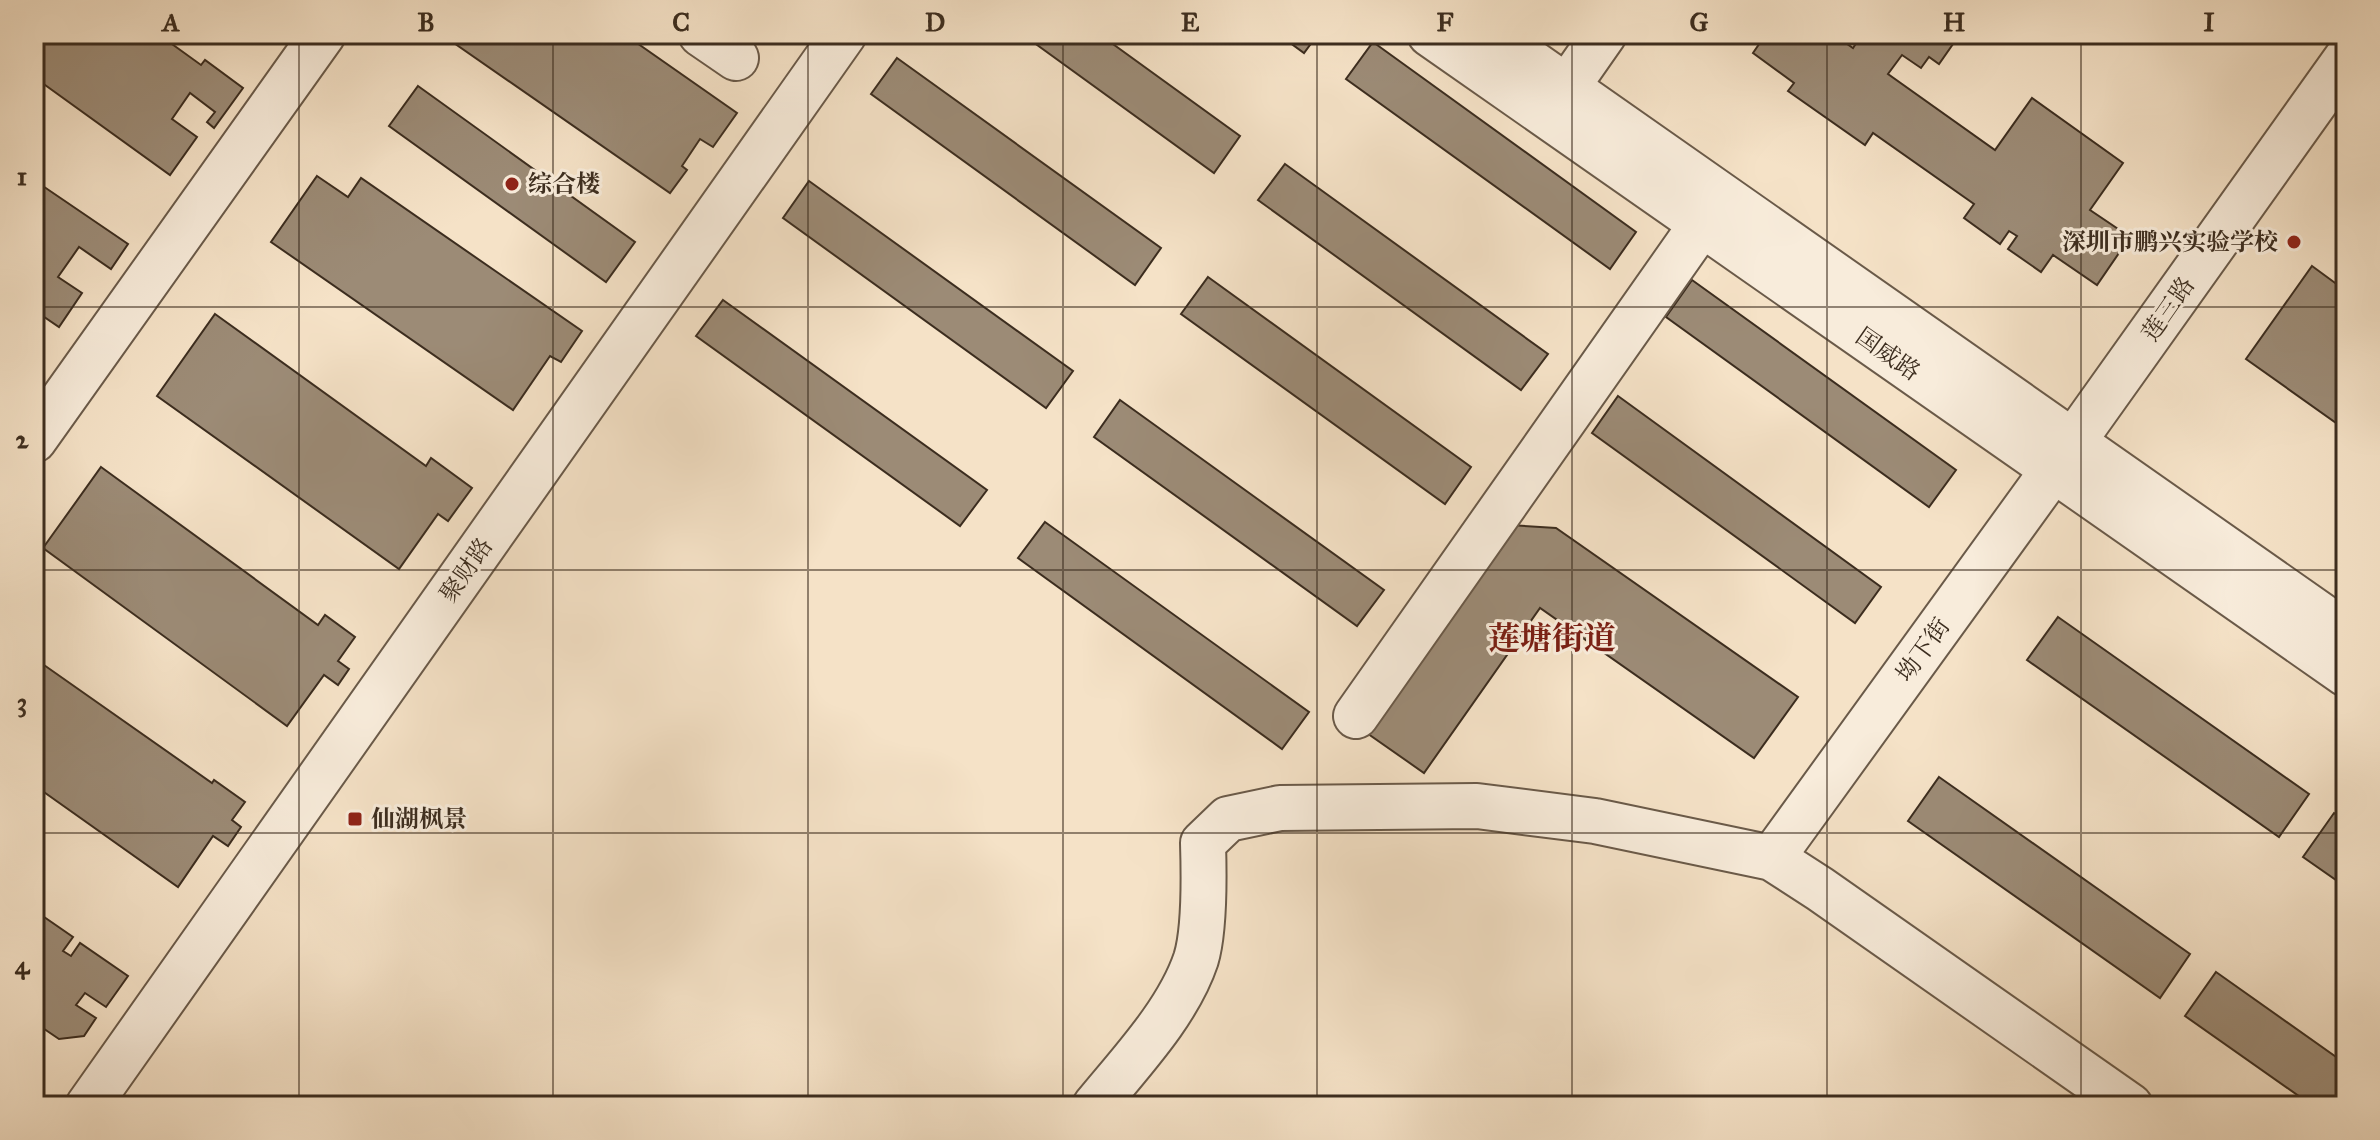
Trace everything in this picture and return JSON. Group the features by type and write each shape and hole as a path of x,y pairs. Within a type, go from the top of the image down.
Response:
{"street":[{"path":"34,440 323,34"},
{"name":"聚财路","path":"88,1106 844,34"},
{"name":"国威路","path":"1430,34 1712,210 2063,456 2346,674"},
{"name":"国威路","path":"1491,34 1567,87 1712,210"},
{"path":"1567,87 1604,34"},
{"name":"莲三路","path":"2063,456 2346,59"},
{"path":"1356,716 1712,210"},
{"name":"国威路","path":"2063,456 2346,633"},
{"name":"坳下街","path":"1772,858 2063,456"},
{"path":"1095,1106 1166,1018 1196,959 1204,893 1203,843 1228,819 1280,808 1477,806 1595,821 1772,858 2130,1106"}],"building":[{"path":"34,34 158,34 201,65 205,60 243,88 214,128 207,122 215,112 190,93 172,119 197,137 170,175 34,77"},
{"path":"441,34 624,34 737,113 713,147 700,139 682,166 687,170 670,193"},
{"path":"1022,34 1099,34 1240,136 1214,173"},
{"path":"1278,34 1318,34 1304,53"},
{"path":"1766,34 1833,34 1853,48 1862,34 1938,34 1953,44 1939,64 1929,57 1921,68 1902,55 1888,74 1995,150 2032,98 2123,163 2090,210 2130,237 2097,285 2053,255 2041,272 2008,249 2017,236 2009,231 2000,244 1964,218 1974,204 1873,133 1865,145 1788,91 1794,83 1753,53"},
{"path":"1373,42 1636,232 1610,269 1346,79"},
{"path":"897,58 1161,248 1135,285 871,94"},
{"name":"综合楼","path":"418,86 635,242 606,282 389,126"},
{"path":"1285,164 1548,354 1521,390 1258,200"},
{"path":"317,176 348,197 361,178 582,331 561,362 550,356 513,410 271,242"},
{"path":"34,180 128,244 111,269 79,247 58,277 82,293 59,327 34,310"},
{"path":"809,181 1073,371 1046,408 783,218"},
{"path":"2312,266 2346,291 2346,430 2246,359"},
{"path":"1208,277 1471,467 1445,504 1181,314"},
{"path":"1692,280 1956,470 1929,507 1666,317"},
{"path":"723,300 987,490 960,526 696,336"},
{"path":"215,314 426,466 431,458 472,488 448,521 438,514 399,569 157,396"},
{"path":"1618,396 1881,587 1855,623 1592,433"},
{"path":"1120,400 1384,590 1357,626 1094,437"},
{"path":"101,467 318,625 325,615 355,637 338,661 349,669 338,685 324,675 287,726 43,548"},
{"path":"1045,522 1309,712 1282,749 1018,558"},
{"path":"1509,525 1556,528 1798,697 1754,758 1540,608 1424,773 1364,731"},
{"path":"2058,617 2309,794 2279,837 2027,660"},
{"path":"34,658 212,783 214,780 245,802 232,820 241,827 228,846 213,836 178,887 34,785"},
{"path":"1939,777 2190,954 2160,998 1908,821"},
{"path":"2334,813 2346,821 2346,887 2303,857"},
{"path":"34,910 73,937 63,951 71,956 80,943 128,976 106,1007 85,993 76,1005 96,1018 84,1036 59,1039 34,1022 37,1004 34,1002"},
{"path":"2216,972 2346,1064 2346,1106 2313,1106 2185,1016"}],"place":[{"name":"综合楼","path":"512,184"},
{"name":"深圳市鹏兴实验学校","path":"2294,242"},
{"name":"仙湖枫景","path":"355,819"}],"district":[{"name":"莲塘街道","path":"1552,638"}]}
